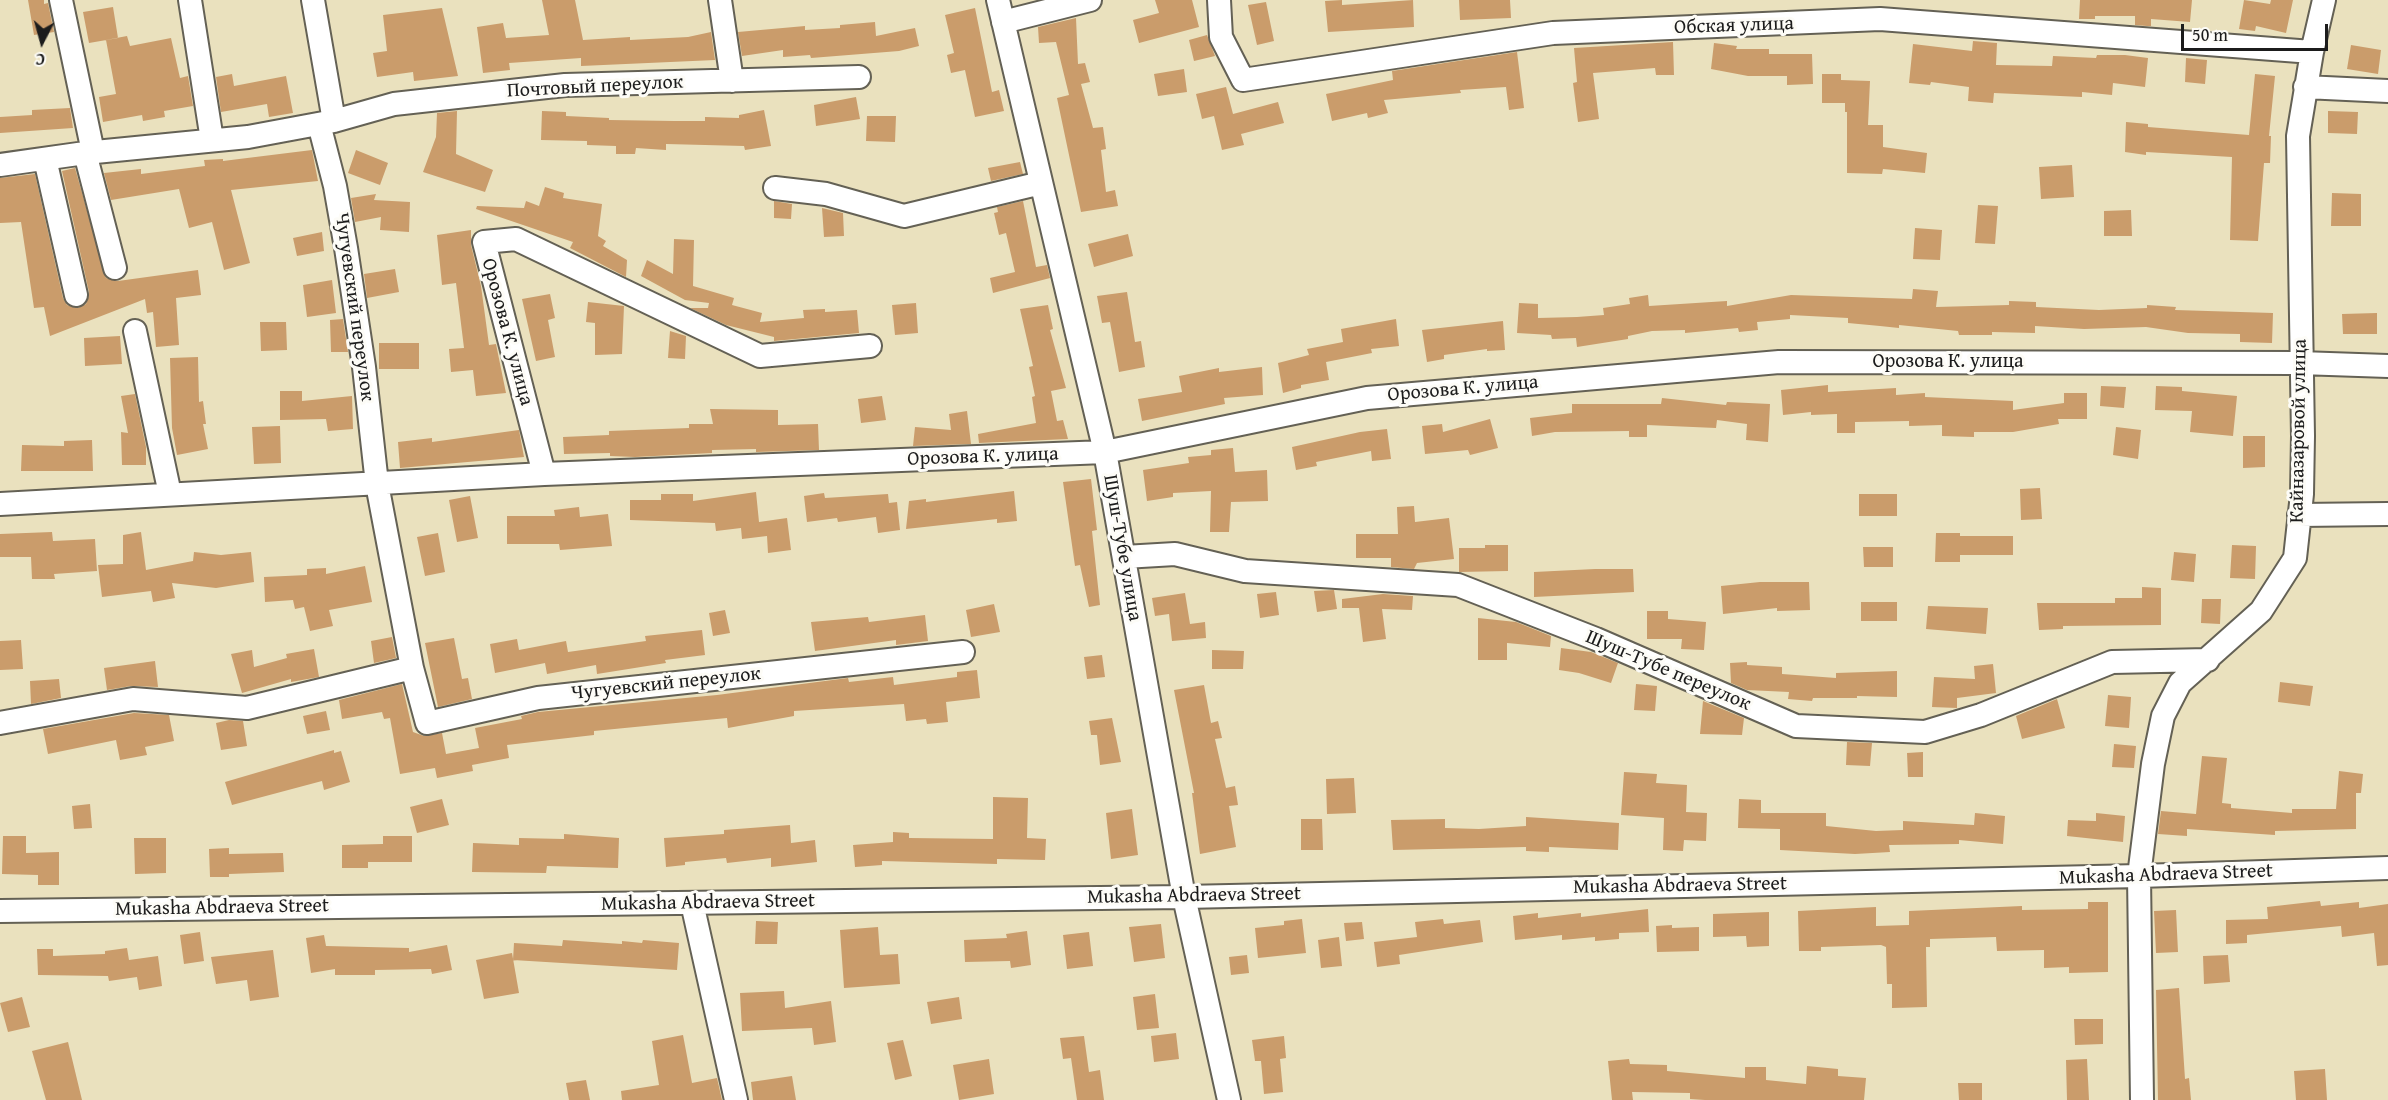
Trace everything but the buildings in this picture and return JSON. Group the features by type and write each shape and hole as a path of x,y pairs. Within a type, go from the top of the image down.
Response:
{"street":[{"path":"61,0 89,152 115,268"},
{"path":"190,0 212,140"},
{"path":"313,0 326,123"},
{"path":"720,0 732,81"},
{"path":"1000,11 1090,0"},
{"name":"Обская улица","path":"1219,0 1221,37 1243,80 1553,33 1880,19 2312,52"},
{"name":"Кайназаровой улица","path":"2142,1100 2139,876 2153,764 2163,716 2180,683 2261,611 2295,558 2303,435 2298,136 2305,87 2324,0"},
{"name":"Шуш-Тубе улица","path":"1000,11 1105,452 1184,897 1229,1100"},
{"name":"Почтовый переулок","path":"0,165 89,152 212,140 326,123 394,104 565,85 859,77"},
{"path":"2305,87 2388,91"},
{"name":"Чугуевский переулок","path":"326,123 364,367 377,484 412,668 427,723 538,698 963,652"},
{"path":"45,159 76,295"},
{"path":"775,188 826,194 904,216 1041,183"},
{"name":"Орозова К. улица","path":"544,474 484,242 516,239 760,356 870,346"},
{"path":"135,331 170,494"},
{"name":"Орозова К. улица","path":"0,504 544,474 1105,452 1368,398 1779,362 2300,363 2388,366"},
{"path":"2299,515 2388,514"},
{"name":"Шуш-Тубе переулок","path":"1124,557 1175,555 1245,571 1458,585 1596,639 1796,726 1925,732 1981,715 2112,662 2208,660"},
{"path":"0,723 133,699 247,708 412,668"},
{"name":"Mukasha Abdraeva Street","path":"0,910 1184,897 2139,876 2388,868"},
{"path":"692,903 736,1100"}]}
